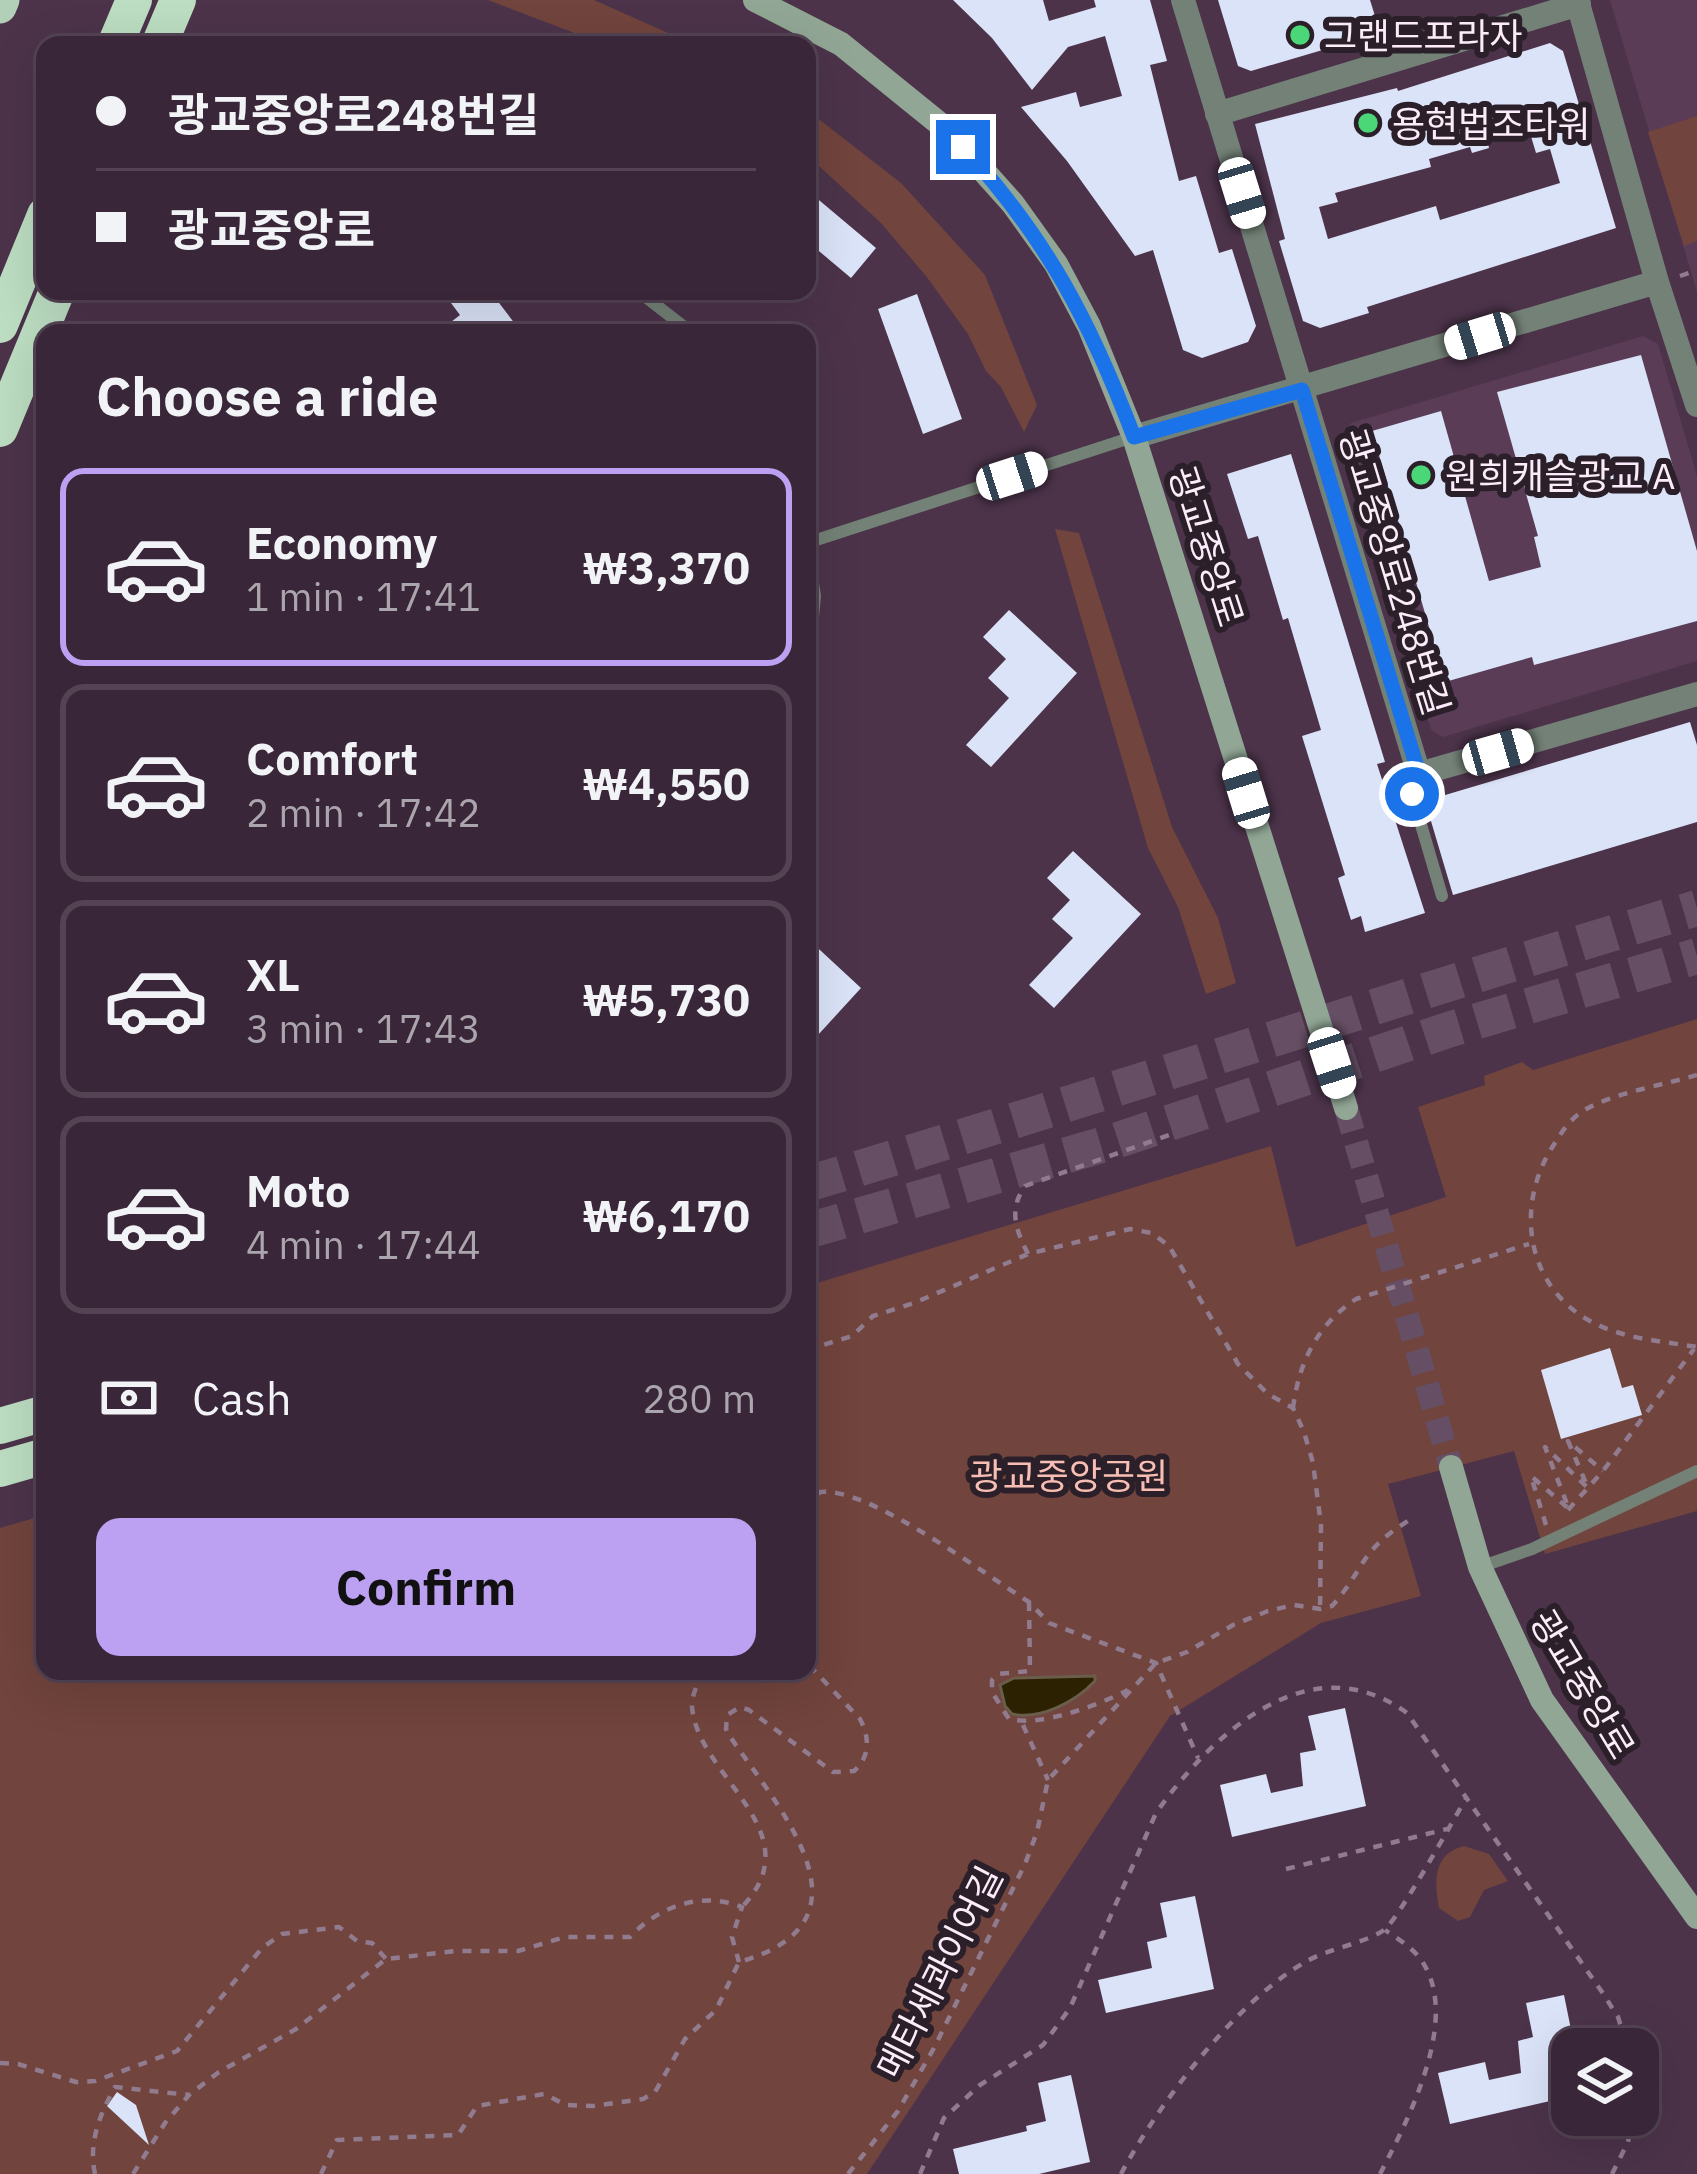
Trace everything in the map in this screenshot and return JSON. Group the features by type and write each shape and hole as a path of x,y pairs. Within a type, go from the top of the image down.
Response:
{"highway":[{"path":"119,36 134,0"},
{"path":"163,36 178,0"},
{"path":"0,325 36,237"},
{"path":"0,429 36,342"},
{"path":"0,1426 36,1416"},
{"path":"0,1469 36,1459"}],"main road":[{"name":"광교중앙로","path":"755,0 841,44 946,129 1013,204 1056,264 1089,326 1134,437 1346,1108"},
{"name":"광교중앙로","path":"1450,1466 1480,1567 1542,1700 1697,1917"}],"street":[{"name":"광교중앙로248번길","path":"1183,0 1419,774 1697,694"},
{"path":"1217,114 1578,2 1697,405"},
{"name":"광교중앙로248번길","path":"1134,437 1657,282"}],"lane":[{"path":"1363,38 1372,69"},
{"path":"650,300 680,324"},
{"path":"816,541 1134,437"},
{"path":"1419,774 1412,794 1442,896"},
{"path":"1480,1567 1532,1549 1697,1471"}],"path":[{"path":"1569,1509 1531,1476 1548,1532 1569,1509 1588,1488 1603,1471 1696,1347 1616,1334 1586,1319 1558,1296 1540,1269 1531,1243 1535,1183 1565,1126 1598,1105 1697,1075"},
{"path":"1028,1254 1014,1220 1014,1207 1025,1186 1172,1134"},
{"path":"816,1347 852,1336 873,1316 1028,1254 1130,1229 1152,1233 1169,1246 1238,1364 1268,1394 1293,1408"},
{"path":"1320,1609 1322,1541 1316,1478 1293,1408 1301,1368 1331,1316 1356,1299 1531,1243"},
{"path":"1588,1488 1568,1441 1603,1471"},
{"path":"1569,1509 1545,1447 1588,1488"},
{"path":"816,1497 829,1491 871,1502 1029,1602 1049,1623 1156,1663 1198,1758"},
{"path":"1029,1602 1030,1671 998,1674 992,1680 1001,1712 1022,1723 1048,1780 1156,1663 1268,1611 1294,1605 1332,1606 1365,1554 1408,1521"},
{"path":"739,1962 788,1943 812,1900 813,1874 792,1828 726,1729 727,1715 733,1708 749,1710 833,1772 854,1771 866,1754 866,1730 816,1673"},
{"path":"321,2174 337,2140 458,2135 477,2106 499,2100 544,2094 566,2104 593,2106 643,2099 655,2092 685,2039 716,2010 739,1962 733,1937 742,1907 758,1890 765,1856 758,1823 700,1734 692,1704 699,1680"},
{"path":"1022,1723 1101,1704 1133,1687"},
{"path":"920,2174 944,2118 980,2085 1034,2054 1059,2026 1156,1814 1198,1758 1223,1734 1270,1704 1315,1691 1367,1690 1407,1713 1621,2028"},
{"name":"메타세콰이어길","path":"848,2174 898,2111 934,2048 1025,1864 1048,1780"},
{"path":"1121,2174 1144,2131 1184,2080 1278,1979 1311,1958 1385,1930 1466,1797"},
{"path":"1286,1869 1447,1829"},
{"path":"133,2174 165,2123 189,2096 219,2072 296,2029 386,1959 518,1951 565,1937 630,1937 647,1919 676,1906 720,1898 742,1907"},
{"path":"0,2063 76,2082 95,2081 177,2051 262,1948 282,1934 339,1927 357,1941 372,1942 386,1959"},
{"path":"1380,2174 1413,2110 1430,2051 1435,1993 1412,1947 1385,1930"},
{"path":"95,2174 92,2160 98,2117 115,2087 189,2096"},
{"path":"1612,2174 1629,2136"}],"shaded area":[{"path":"1610,0 1697,0 1697,292"},
{"path":"1643,336 1658,344 1697,476 1697,661 1443,737 1431,730 1344,437 1351,423"},
{"path":"1095,1676 1078,1696 1034,1714 1012,1714 1000,1685 1014,1678"}],"green space":[{"path":"488,0 594,0 675,36 582,36"},
{"path":"1697,116 1697,241 1684,246 1648,132"},
{"path":"816,117 901,183 985,275 1037,405 1024,432 968,334 881,223 816,163"},
{"path":"1055,529 1079,533 1172,827 1218,918 1236,983 1206,994 1178,907 1148,848"},
{"name":"광교중앙공원","path":"1697,1019 1697,1511 1545,1554 1514,1451 1388,1484 1421,1596 1321,1623 1170,1716 867,2174 0,2174 0,1528 36,1518 36,1680 816,1680 816,1283 1271,1146 1296,1247 1446,1197 1418,1107 1485,1085 1484,1076 1522,1062 1533,1070"},
{"path":"1464,1846 1489,1854 1508,1881 1484,1890 1470,1917 1458,1921 1439,1908 1437,1879 1446,1855"}],"building":[{"path":"953,0 1043,0 1049,21 1096,7 1094,0 1150,0 1167,61 1150,65 1179,181 1196,176 1219,253 1232,249 1256,326 1248,342 1202,358 1183,350 1153,250 1135,256 1067,161 1021,107 1076,92 1080,107 1122,96 1105,36 1068,47 1032,90 992,38"},
{"name":"그랜드프라자","path":"1218,0 1370,0 1380,32 1373,35 1359,28 1353,41 1251,71 1238,66"},
{"path":"1550,43 1563,51 1616,228 1367,307 1369,313 1320,328 1303,321 1279,241 1285,239 1255,124 1398,91","holes":["1527,123 1536,153 1550,149 1560,183 1440,220 1436,206 1328,239 1319,207 1338,202 1335,193 1431,167 1429,159 1470,147 1472,153 1489,148 1486,136"]},
{"path":"816,198 876,248 851,278 816,249"},
{"path":"917,294 962,419 923,434 878,309"},
{"path":"449,300 497,300 515,324 448,324 460,315"},
{"path":"1641,355 1697,551 1697,621 1534,665 1532,657 1445,682 1372,431 1441,411 1489,581 1541,567 1534,537 1538,536 1497,392"},
{"path":"1291,454 1385,762 1377,764 1425,913 1365,932 1361,916 1351,920 1338,878 1345,875 1302,736 1321,730 1288,618 1283,620 1258,536 1248,539 1227,474"},
{"path":"1009,610 1077,673 991,767 966,745 1009,698 988,678 1006,659 983,637"},
{"path":"1690,722 1697,745 1697,822 1453,895 1425,801"},
{"path":"1073,851 1141,914 1054,1008 1029,985 1073,938 1052,919 1070,900 1047,878"},
{"path":"816,946 861,988 816,1037"},
{"path":"1610,1348 1622,1388 1633,1385 1642,1415 1561,1439 1541,1370"},
{"path":"1345,1708 1366,1806 1232,1837 1220,1785 1266,1774 1271,1793 1303,1786 1300,1753 1316,1750 1308,1716"},
{"path":"1195,1896 1214,1989 1106,2013 1098,1980 1152,1968 1147,1942 1167,1937 1160,1903"},
{"path":"1564,1995 1571,2028 1551,2028 1551,2101 1450,2124 1438,2073 1485,2062 1489,2080 1521,2073 1518,2041 1533,2037 1526,2003"},
{"path":"1071,2075 1090,2162 1039,2174 959,2174 953,2149 1027,2131 1026,2126 1046,2121 1038,2083"},
{"path":"117,2092 136,2105 149,2145 107,2106"}],"tunnel":[{"path":"816,1181 1697,908"},
{"path":"816,1228 1112,1142 1451,1029 1697,956"},
{"path":"1346,1108 1451,1467"}],"place":[{"name":"그랜드프라자","path":"1300,35"},
{"name":"용현법조타워","path":"1368,123"},
{"name":"원희캐슬광교 A","path":"1421,475"}],"route":[{"path":"963,147 1013,204 1056,264 1101,350 1134,437 1302,390 1419,774 1412,794"}]}
